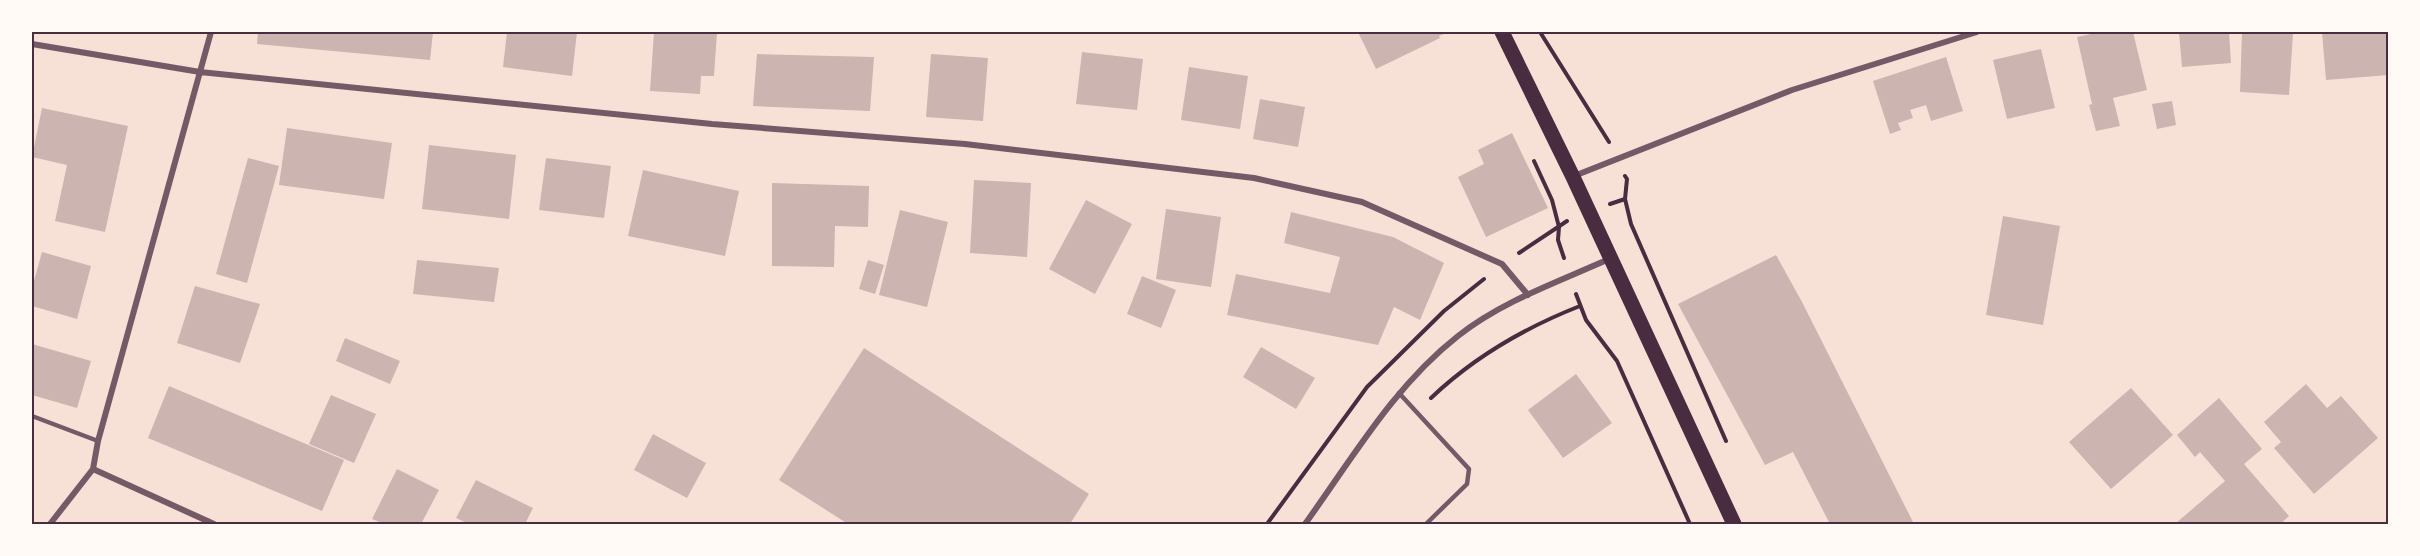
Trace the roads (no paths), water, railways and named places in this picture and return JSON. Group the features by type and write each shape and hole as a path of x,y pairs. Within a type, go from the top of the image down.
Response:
{"main road":[{"path":"1502,32 1573,177 1734,525"}],"street":[{"path":"50,525 93,469 98,441 211,32"},
{"path":"1573,177 1792,90 1977,32"},
{"path":"32,44 200,72 712,124 965,144 1254,178 1362,202 1502,264 1528,295"},
{"path":"1305,525 1399,393 1458,336 1496,311 1611,258"},
{"path":"93,469 214,525"}],"lane":[{"path":"1399,393 1469,470 1467,484 1426,525"},
{"path":"32,416 98,441"}]}
